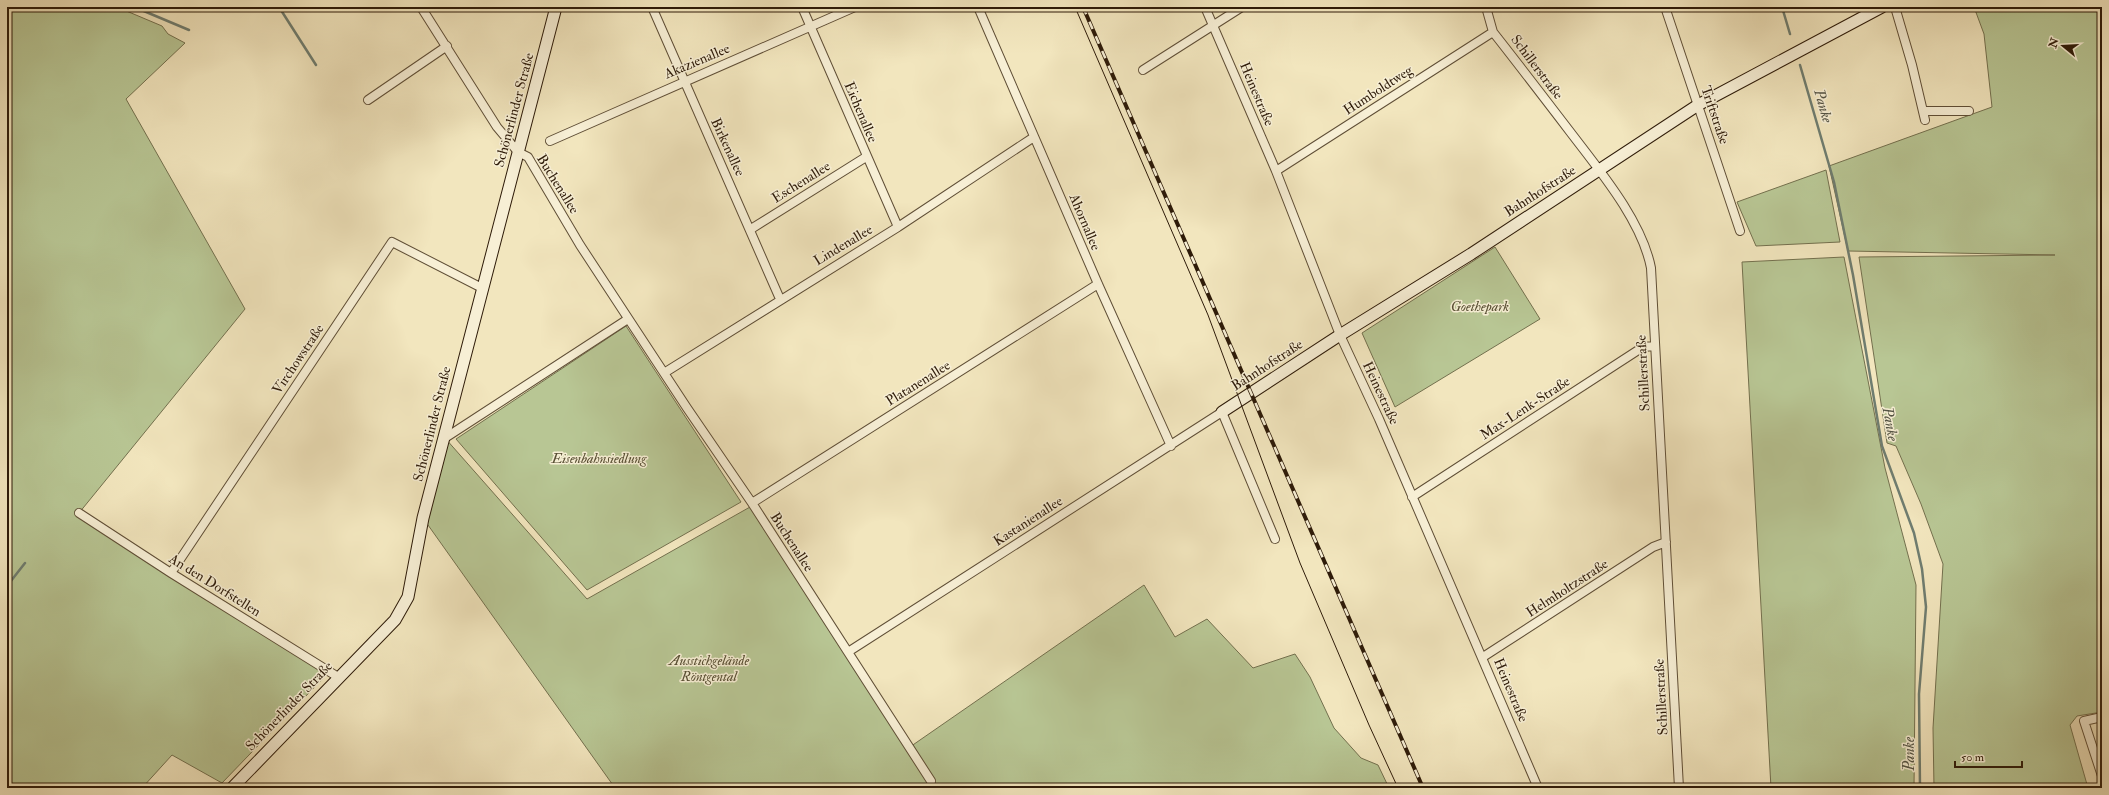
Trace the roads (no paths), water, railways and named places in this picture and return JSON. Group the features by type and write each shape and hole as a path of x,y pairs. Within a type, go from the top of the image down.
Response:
{"street":[{"name":"Buchenallee","path":"421,7 497,127 518,152 528,157 554,204 628,319 752,503 931,781"},
{"name":"Schönerlinder Straße","path":"232,788 338,677 395,620 408,597 423,518 556,7"},
{"name":"Birkenallee","path":"652,7 683,81 751,229 780,299"},
{"name":"Eichenallee","path":"802,7 866,157 898,227"},
{"name":"Akazienallee","path":"550,141 683,81 855,7"},
{"name":"Ahornallee","path":"978,7 1098,284 1171,446"},
{"name":"Heinestraße","path":"1205,7 1276,171 1340,335 1379,419 1483,657 1538,788"},
{"path":"1143,70 1242,7"},
{"name":"Schillerstraße","path":"1486,7 1493,32 1599,170 1640,233 1648,250 1651,268 1679,788"},
{"name":"Triftstraße","path":"1665,7 1740,231"},
{"name":"Bahnhofstraße","path":"1222,412 1340,335 1471,254 1698,105 1882,7"},
{"path":"1895,7 1904,36 1925,120"},
{"name":"Humboldtweg","path":"1276,171 1493,32"},
{"path":"368,100 447,46"},
{"path":"1923,111 1969,111"},
{"name":"Lindenallee","path":"664,373 780,299 898,227 1034,137"},
{"name":"Eschenallee","path":"751,229 866,157"},
{"name":"Virchowstraße","path":"171,573 392,242 482,288"},
{"name":"Platanenallee","path":"752,503 1098,284"},
{"path":"445,438 628,319"},
{"name":"Max-Lenk-Straße","path":"1412,497 1643,347 1655,346"},
{"path":"1222,412 1274,540"},
{"name":"Kastanienallee","path":"848,652 1222,412"},
{"name":"An den Dorfstellen","path":"79,513 171,573 338,677"},
{"name":"Helmholtzstraße","path":"1483,657 1653,547 1666,542"},
{"path":"2102,717 2084,720 2102,776"}],"waterway":[{"path":"279,7 316,65"},
{"name":"Panke","path":"1782,7 1790,34"},
{"path":"139,9 189,30"},
{"name":"Panke","path":"1800,65 1834,182 1853,275 1882,446 1914,533 1922,569 1926,607 1919,694 1920,788"},
{"path":"7,586 25,563"}],"tram line":[{"path":"1075,7 1208,315 1300,563 1369,725 1398,788"}],"railway":[{"path":"1083,7 1423,788"}],"park label":[{"name":"Goethepark","path":"1480,306"},
{"name":"Eisenbahnsiedlung","path":"599,458"},
{"name":"Ausstichgelände Röntgental","path":"709,668"}]}
